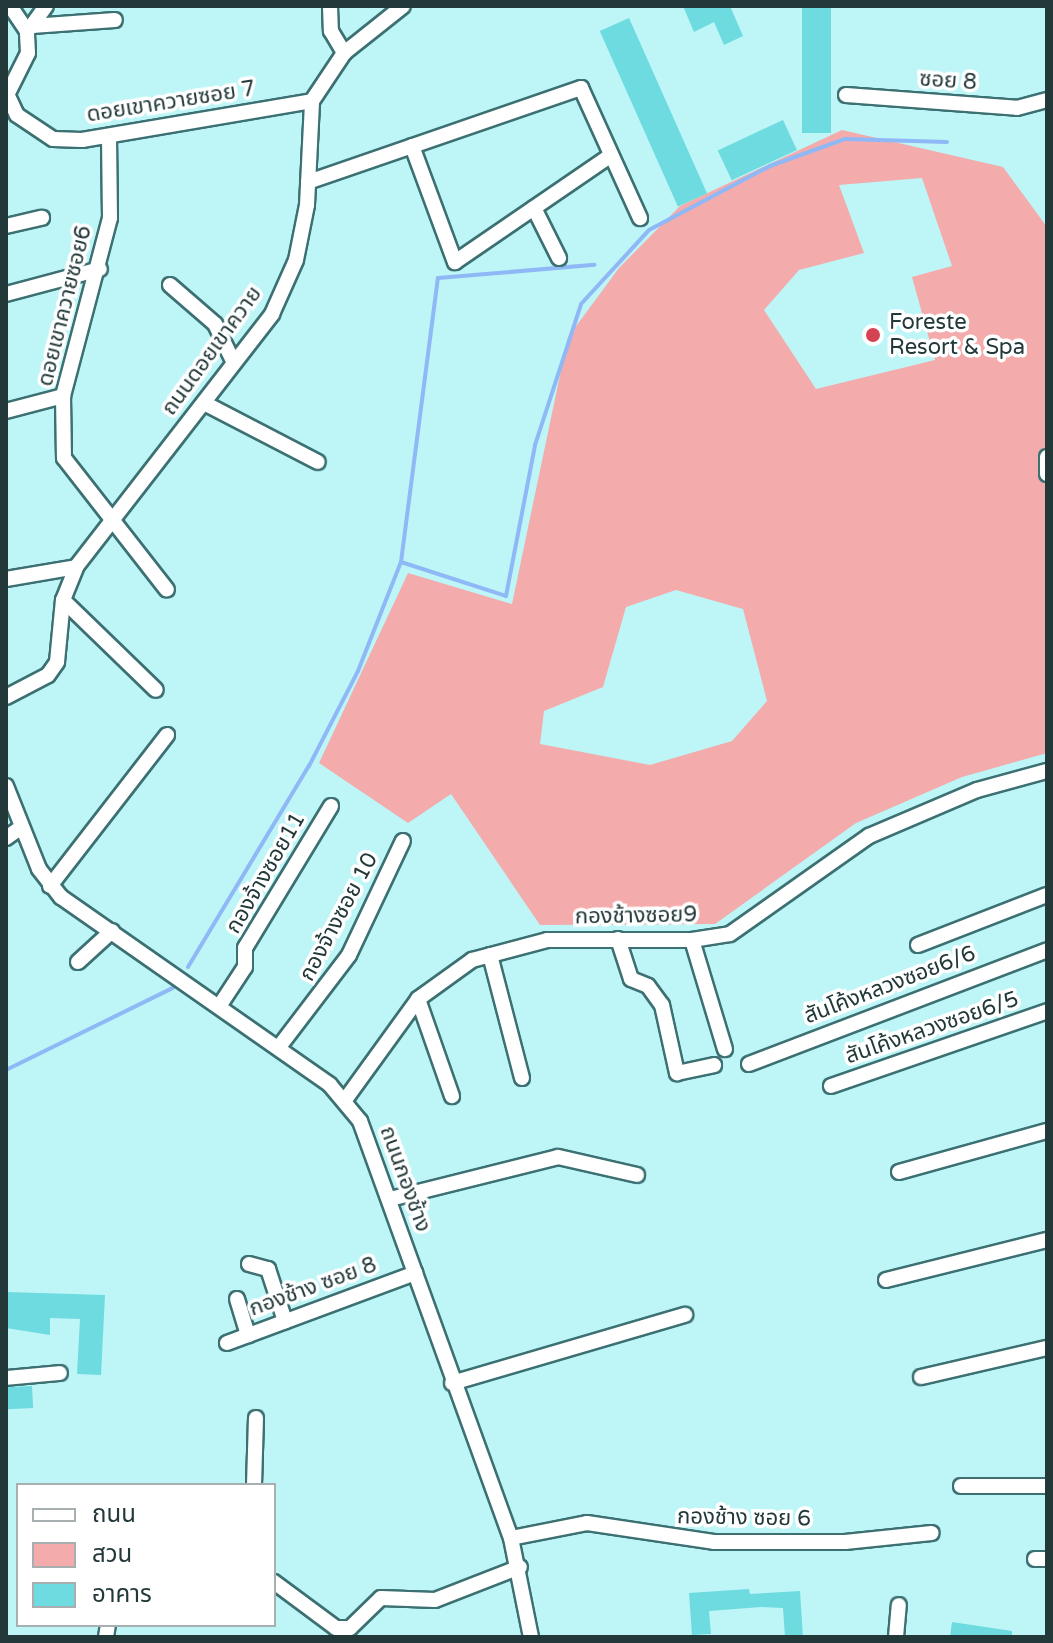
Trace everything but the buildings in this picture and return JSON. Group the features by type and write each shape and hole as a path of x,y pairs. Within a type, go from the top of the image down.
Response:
{"street":[{"path":"10,6 30,28"},
{"path":"7,96 28,53 30,28 46,6"},
{"path":"330,6 331,31 344,53"},
{"path":"312,101 344,53 403,6"},
{"path":"30,28 115,20"},
{"path":"308,182 581,88 640,218"},
{"name":"ซอย 8","path":"846,95 1017,108 1047,100"},
{"name":"ดอยเขาควายซอย 7","path":"7,96 17,115 53,139 109,137 312,101"},
{"name":"ถนนดอยเขาควาย","path":"6,697 35,684 57,662 63,600 76,567 109,520 272,314 296,260 308,182 312,101"},
{"name":"ดอยเขาควายซอย6","path":"109,137 111,202 100,269 63,396 64,458 109,520 167,590"},
{"path":"412,146 455,262 611,155"},
{"path":"534,208 559,258"},
{"path":"6,226 42,218"},
{"path":"6,294 100,269"},
{"path":"170,285 215,324 234,363"},
{"path":"6,411 63,396"},
{"path":"204,403 318,462"},
{"path":"1047,457 1047,474"},
{"path":"6,579 76,567"},
{"path":"63,600 156,690"},
{"path":"50,886 167,735"},
{"name":"กองช้างซอย9","path":"345,1100 418,999 472,960 547,940 692,940 730,934 757,920 869,836 977,790 1047,771"},
{"name":"ถนนกองช้าง","path":"6,786 50,886 279,1047 345,1100 372,1144 452,1383 511,1538 520,1567 531,1637"},
{"name":"กองจ้างซอย11","path":"220,1005 245,967 245,948 331,806"},
{"path":"6,838 22,827"},
{"name":"กองจ้างซอย 10","path":"279,1047 349,955 403,841"},
{"path":"918,945 1047,895"},
{"path":"78,962 112,931"},
{"path":"618,939 631,979 648,986 662,1005 677,1073 714,1065"},
{"path":"692,940 725,1049"},
{"name":"สันโค้งหลวงซอย6/6","path":"749,1064 1047,950"},
{"path":"490,955 522,1078"},
{"path":"418,999 452,1096"},
{"name":"สันโค้งหลวงซอย6/5","path":"831,1086 1047,1011"},
{"path":"899,1172 1047,1131"},
{"path":"390,1199 558,1157 637,1175"},
{"path":"886,1280 1047,1240"},
{"path":"249,1264 268,1269 285,1321"},
{"name":"กองช้าง ซอย 8","path":"227,1343 415,1273"},
{"path":"237,1299 248,1335"},
{"path":"452,1383 626,1327 685,1315"},
{"path":"921,1377 1047,1348"},
{"path":"6,1378 60,1373"},
{"path":"254,1483 256,1418"},
{"path":"961,1486 1047,1486"},
{"name":"กองช้าง ซอย 6","path":"511,1538 587,1523 714,1542 845,1542 932,1533"},
{"path":"276,1583 336,1628 350,1628 381,1598 435,1600 520,1567"},
{"path":"896,1637 899,1605"}],"green space":[{"path":"842,130 1003,167 1047,227 1047,753 962,777 856,823 715,924 540,925 451,794 408,823 319,763 408,573 512,604 568,337 619,268 680,206","holes":["922,178 952,266 912,277 935,360 816,389 764,310 799,270 864,253 839,185","676,590 743,609 767,701 732,741 650,765 540,744 544,711 603,687 626,607"]}],"waterway":[{"path":"401,562 506,596 535,445 581,304 649,230 770,166 845,139 947,142"},
{"path":"188,967 309,766 358,671 401,562 438,278 594,265"},
{"path":"6,1070 173,988"}],"place":[{"name":"Foreste Resort & Spa","path":"873,335"}]}
